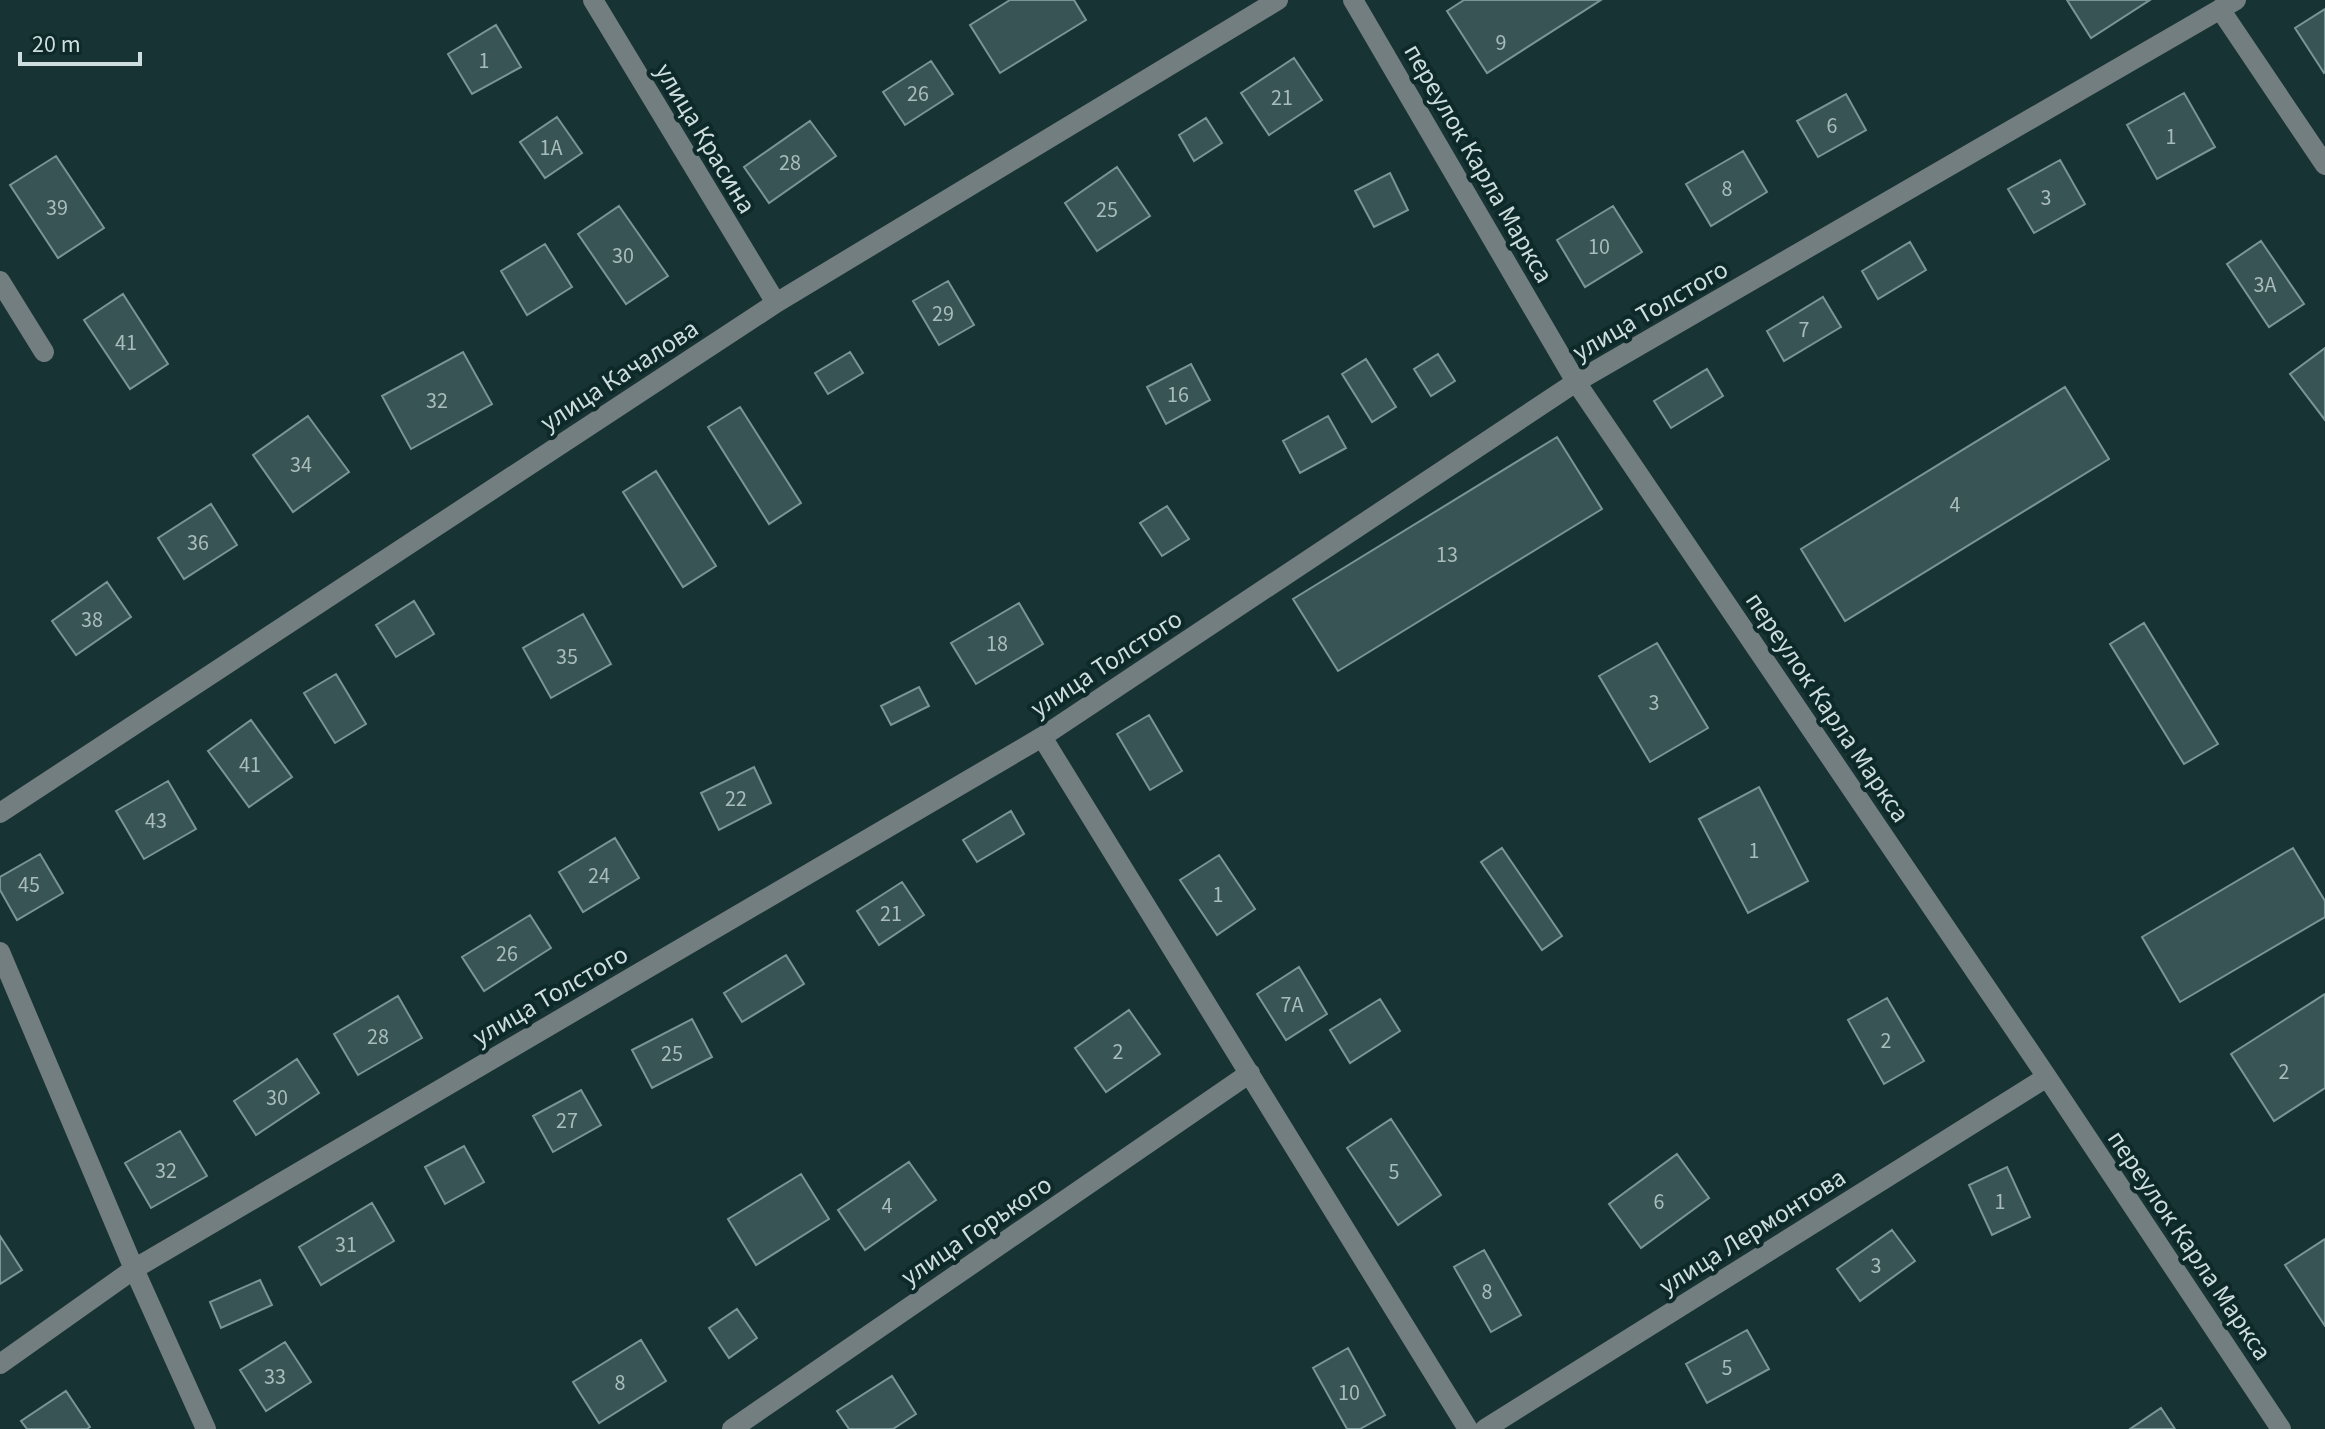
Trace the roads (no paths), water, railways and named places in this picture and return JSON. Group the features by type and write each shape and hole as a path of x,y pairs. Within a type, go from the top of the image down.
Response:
{"street":[{"name":"улица Красина","path":"593,0 776,303"},
{"name":"улица Качалова","path":"0,813 776,303 1278,0"},
{"name":"переулок Карла Маркса","path":"1353,0 1576,382 2047,1077 2281,1429"},
{"name":"улица Толстого","path":"0,1364 134,1269 1042,737 1576,382 2228,5"},
{"path":"2228,5 2325,165"},
{"path":"0,281 44,352"},
{"path":"1042,737 1468,1429"},
{"path":"0,952 134,1269 206,1429"},
{"name":"улица Горького","path":"732,1429 1250,1073"},
{"name":"улица Лермонтова","path":"1485,1429 2047,1077"}]}
